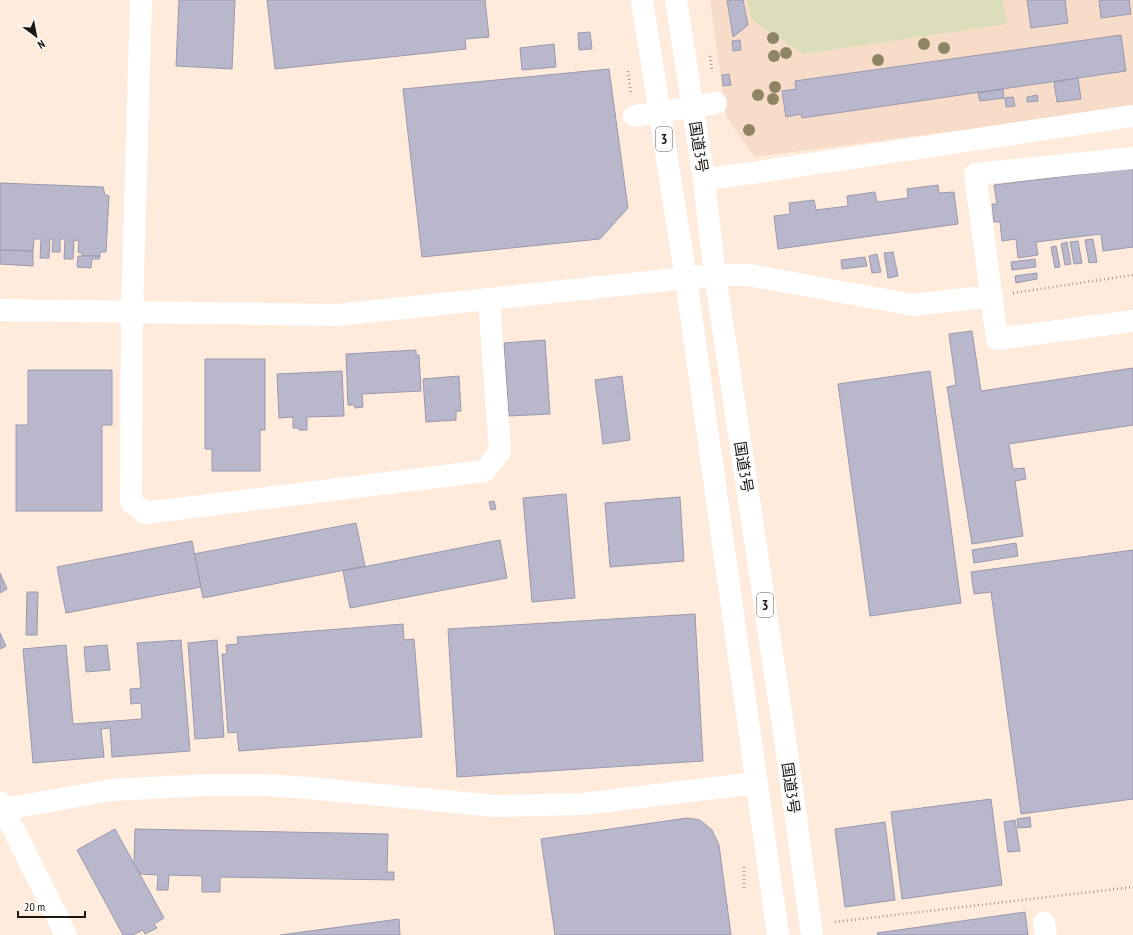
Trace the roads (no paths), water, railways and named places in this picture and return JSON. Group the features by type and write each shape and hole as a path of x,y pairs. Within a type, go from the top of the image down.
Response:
{"main road":[{"path":"141,0 132,312 131,502 145,513 485,471 500,451 489,299"},
{"name":"国道3号","path":"642,0 686,279 778,935"},
{"name":"国道3号","path":"676,0 704,180 715,275 786,746 812,935"},
{"path":"634,116 716,103"},
{"path":"704,180 1133,116"},
{"path":"1133,158 974,174 997,339 1133,321"},
{"path":"0,310 337,315 715,275 749,275 913,305 992,296"},
{"path":"66,935 1,807 111,790 208,785 308,788 496,806 582,804 757,782"}]}
